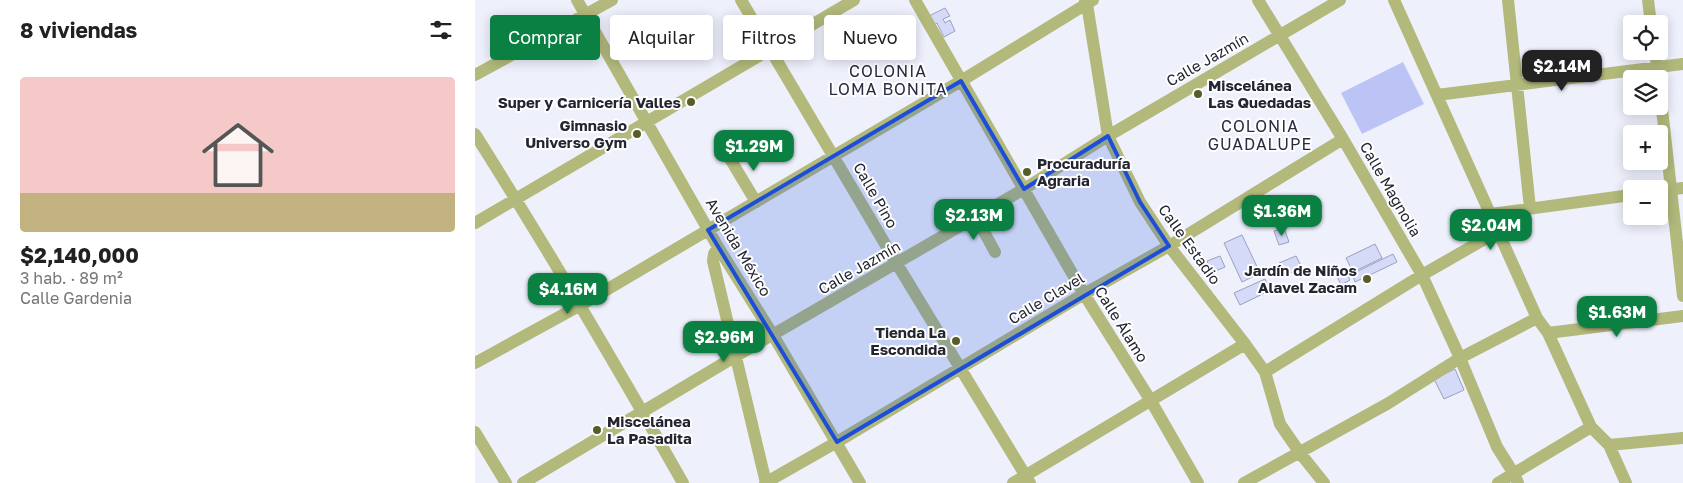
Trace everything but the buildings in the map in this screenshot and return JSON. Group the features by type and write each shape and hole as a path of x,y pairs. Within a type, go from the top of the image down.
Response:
{"street":[{"name":"Avenida México","path":"577,0 708,230 773,335 860,483"},
{"path":"475,75 611,0"},
{"name":"Calle Pino","path":"741,0 749,15"},
{"path":"814,23 853,0"},
{"name":"Calle Álamo","path":"915,0 1084,294 1151,401 1198,483"},
{"name":"Calle Magnolia","path":"1258,0 1343,139 1422,275 1460,358 1497,447 1516,478"},
{"name":"Calle Jazmín","path":"523,483 736,356 1025,189 1108,136 1340,0"},
{"path":"1393,0 1537,318 1548,333 1591,427 1609,445 1626,483"},
{"path":"1509,0 1530,208"},
{"path":"1649,0 1650,15"},
{"path":"475,363 579,306 961,81 1088,1"},
{"name":"Calle Estadio","path":"1088,1 1108,136 1140,202 1169,246 1265,372 1280,424 1324,483"},
{"path":"475,223 752,60"},
{"name":"Calle Pino","path":"775,60 1028,479"},
{"path":"1668,71 1683,64"},
{"path":"1437,95 1517,84 1623,78"},
{"path":"1662,115 1683,296"},
{"path":"475,134 683,483"},
{"name":"Calle Clavel","path":"765,483 1084,294 1169,246 1343,139"},
{"path":"729,157 756,202"},
{"path":"1491,214 1623,196"},
{"path":"976,217 995,252"},
{"path":"1265,372 1422,275 1497,232"},
{"path":"718,247 713,261 765,483"},
{"path":"1548,333 1683,316"},
{"path":"1243,483 1387,404 1460,358 1537,318"},
{"path":"1013,483 1028,479 1245,344"},
{"path":"1498,483 1516,478 1591,427"},
{"path":"475,432 506,483"},
{"path":"1609,445 1683,438"}],"highlighted area":[{"path":"961,81 1024,189 1108,136 1140,202 1169,246 837,442 708,230"}],"shaded area":[{"path":"1403,62 1424,104 1362,134 1341,93"}],"place":[{"name":"Miscelánea Las Quedadas","path":"1198,94"},
{"name":"Super y Carnicería Valles","path":"691,102"},
{"name":"Gimnasio Universo Gym","path":"637,134"},
{"name":"Procuraduría Agraria","path":"1027,172"},
{"name":"Jardín de Niños Alavel Zacam","path":"1367,279"},
{"name":"Tienda La Escondida","path":"956,341"},
{"name":"Miscelánea La Pasadita","path":"597,430"}],"district":[{"name":"COLONIA LOMA BONITA","path":"888,80"},
{"name":"COLONIA GUADALUPE","path":"1260,135"}]}
